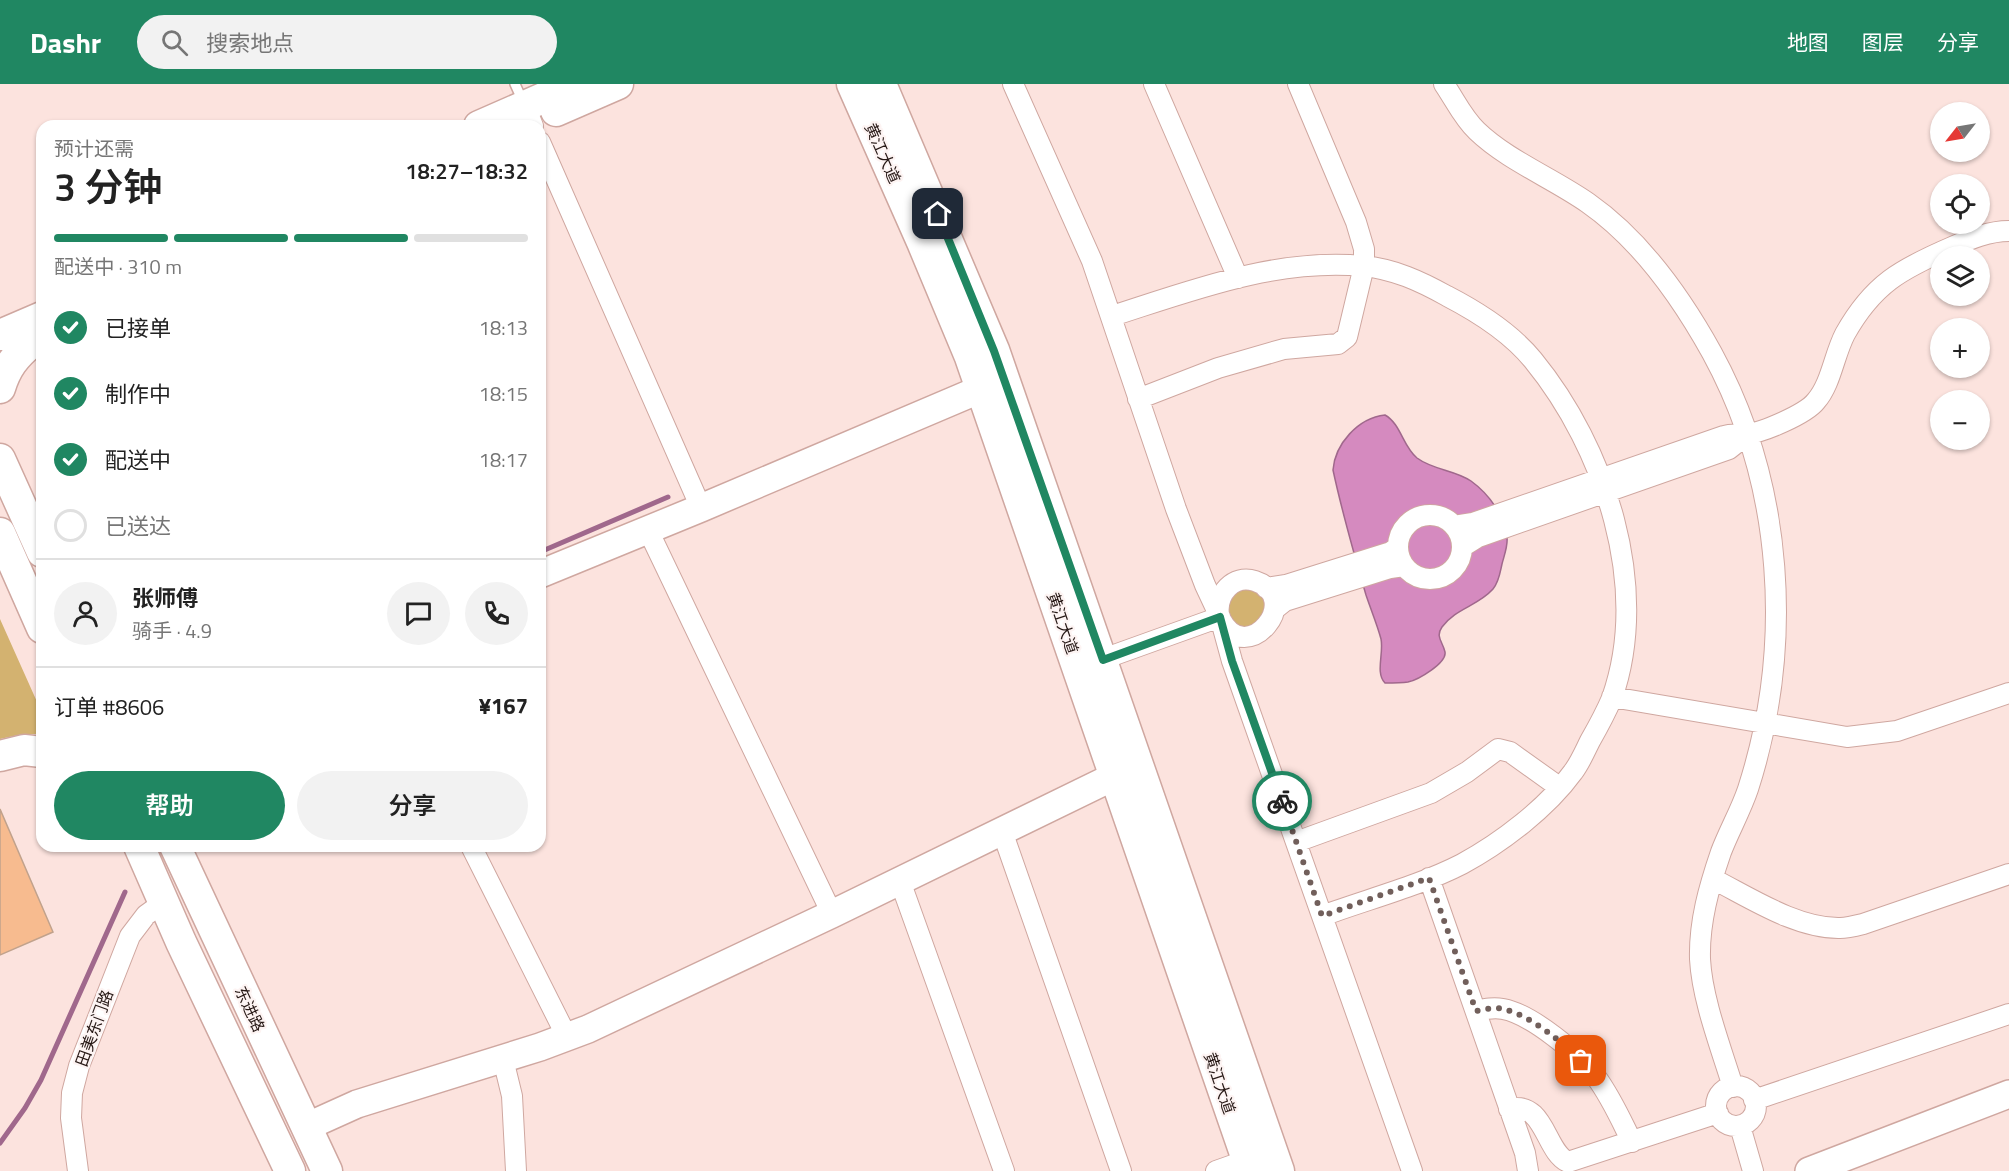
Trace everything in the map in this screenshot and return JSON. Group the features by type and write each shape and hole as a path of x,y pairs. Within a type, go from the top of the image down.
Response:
{"main road":[{"path":"528,118 575,84"},
{"path":"528,118 618,84"},
{"name":"黄江大道","path":"852,84 970,357 1091,664 1279,1171"},
{"name":"黄江大道","path":"881,84 994,351 1091,664 1115,776 1249,1166"},
{"path":"0,335 29,328"},
{"path":"0,357 29,328"},
{"path":"0,388 29,328"},
{"path":"0,460 36,539"},
{"path":"0,533 36,614"},
{"path":"0,756 24,750 36,751"},
{"path":"136,852 158,890"},
{"name":"东进路","path":"142,852 290,1171"},
{"name":"东进路","path":"178,852 327,1171"},
{"path":"236,1058 274,1171"}],"street":[{"path":"1013,84 1092,261 1180,520 1220,617 1227,628 1236,634 1251,636 1262,632 1274,617 1272,596 1266,588 1252,580 1232,584 1225,590 1220,600 1220,617 1232,661 1412,1171"},
{"path":"1138,399 1218,368 1284,349 1344,342 1349,331 1364,266 1364,249 1356,222 1298,84"},
{"path":"1444,84 1477,131 1492,144 1588,203 1620,229 1658,271 1712,353 1748,434 1769,523 1775,576 1776,629 1773,682 1765,725 1748,790 1721,852 1704,912 1700,958 1702,983 1733,1087"},
{"path":"1157,88 1238,278"},
{"path":"546,159 701,508"},
{"path":"1462,547 1504,520 1604,485 1724,436 1748,434 1797,416 1817,400 1845,334 1863,306 1881,287 1900,271 1970,239 2000,231 2009,231"},
{"path":"1112,316 1266,270 1308,266 1364,266 1412,277 1495,325 1532,359 1563,404 1587,447 1604,485 1623,566 1627,616 1612,697 1573,772 1527,819 1461,865 1322,916"},
{"path":"546,571 701,508 981,389"},
{"path":"1437,515 1454,526 1460,534 1462,547 1457,564 1450,572 1441,577 1421,578 1404,566 1398,547 1402,532 1408,524 1418,517 1437,515"},
{"path":"1454,526 1504,520"},
{"path":"648,530 832,914"},
{"path":"1275,609 1286,601 1398,547"},
{"path":"1266,588 1404,566"},
{"path":"1091,664 1220,617"},
{"path":"1612,697 1765,725 1847,737 1872,736 1897,731 2009,693"},
{"path":"1296,842 1431,793 1467,772 1498,749 1510,752 1559,787"},
{"path":"306,1127 340,1110 567,1037 641,1005 1115,776"},
{"path":"1002,831 1121,1171"},
{"path":"474,852 567,1037"},
{"path":"1713,879 1783,915 1812,924 1839,928 1863,924 2009,874"},
{"path":"1429,878 1525,1153 1528,1171"},
{"path":"900,881 1004,1171"},
{"name":"田美东门路","path":"78,1171 71,1118 72,1093 79,1066 130,936 146,915 158,890"},
{"path":"1476,1011 1489,1008 1505,1009 1535,1024 1567,1046 1595,1075 1617,1110 1632,1142"},
{"path":"1754,1100 2009,1014"},
{"path":"503,1059 512,1096 516,1171"},
{"path":"1733,1087 1746,1089 1754,1100 1756,1107 1753,1116 1746,1124 1740,1126 1726,1124 1718,1113 1716,1103 1726,1089 1733,1087"},
{"path":"1809,1171 2009,1094"},
{"path":"1509,1109 1520,1108 1530,1112 1540,1122 1559,1156 1568,1162 1718,1113"},
{"path":"1740,1126 1753,1171"},
{"path":"1216,1171 1249,1166"}],"shaded area":[{"path":"1385,415 1395,424 1408,448 1417,458 1465,477 1484,492 1495,506 1503,522 1507,538 1506,551 1495,586 1487,595 1454,615 1442,627 1439,637 1445,652 1441,661 1418,678 1400,683 1385,683 1382,679 1381,639 1357,564 1333,470 1338,451 1350,434 1366,421"},
{"path":"1248,588 1262,594 1268,608 1254,628 1238,627 1228,615 1228,603 1233,593"},
{"path":"0,619 36,700 36,734 0,739"}],"building":[{"path":"0,809 53,932 0,955"}],"waterway":[{"path":"546,549 668,497"},
{"path":"0,1143 25,1108 41,1080 125,892"}],"way so far":[{"path":"1282,801 1322,916 1429,878 1476,1011 1489,1008 1505,1009 1535,1024 1567,1046 1581,1061"}],"route":[{"path":"938,214 994,351 1103,660 1220,617 1232,661 1282,801"}]}
